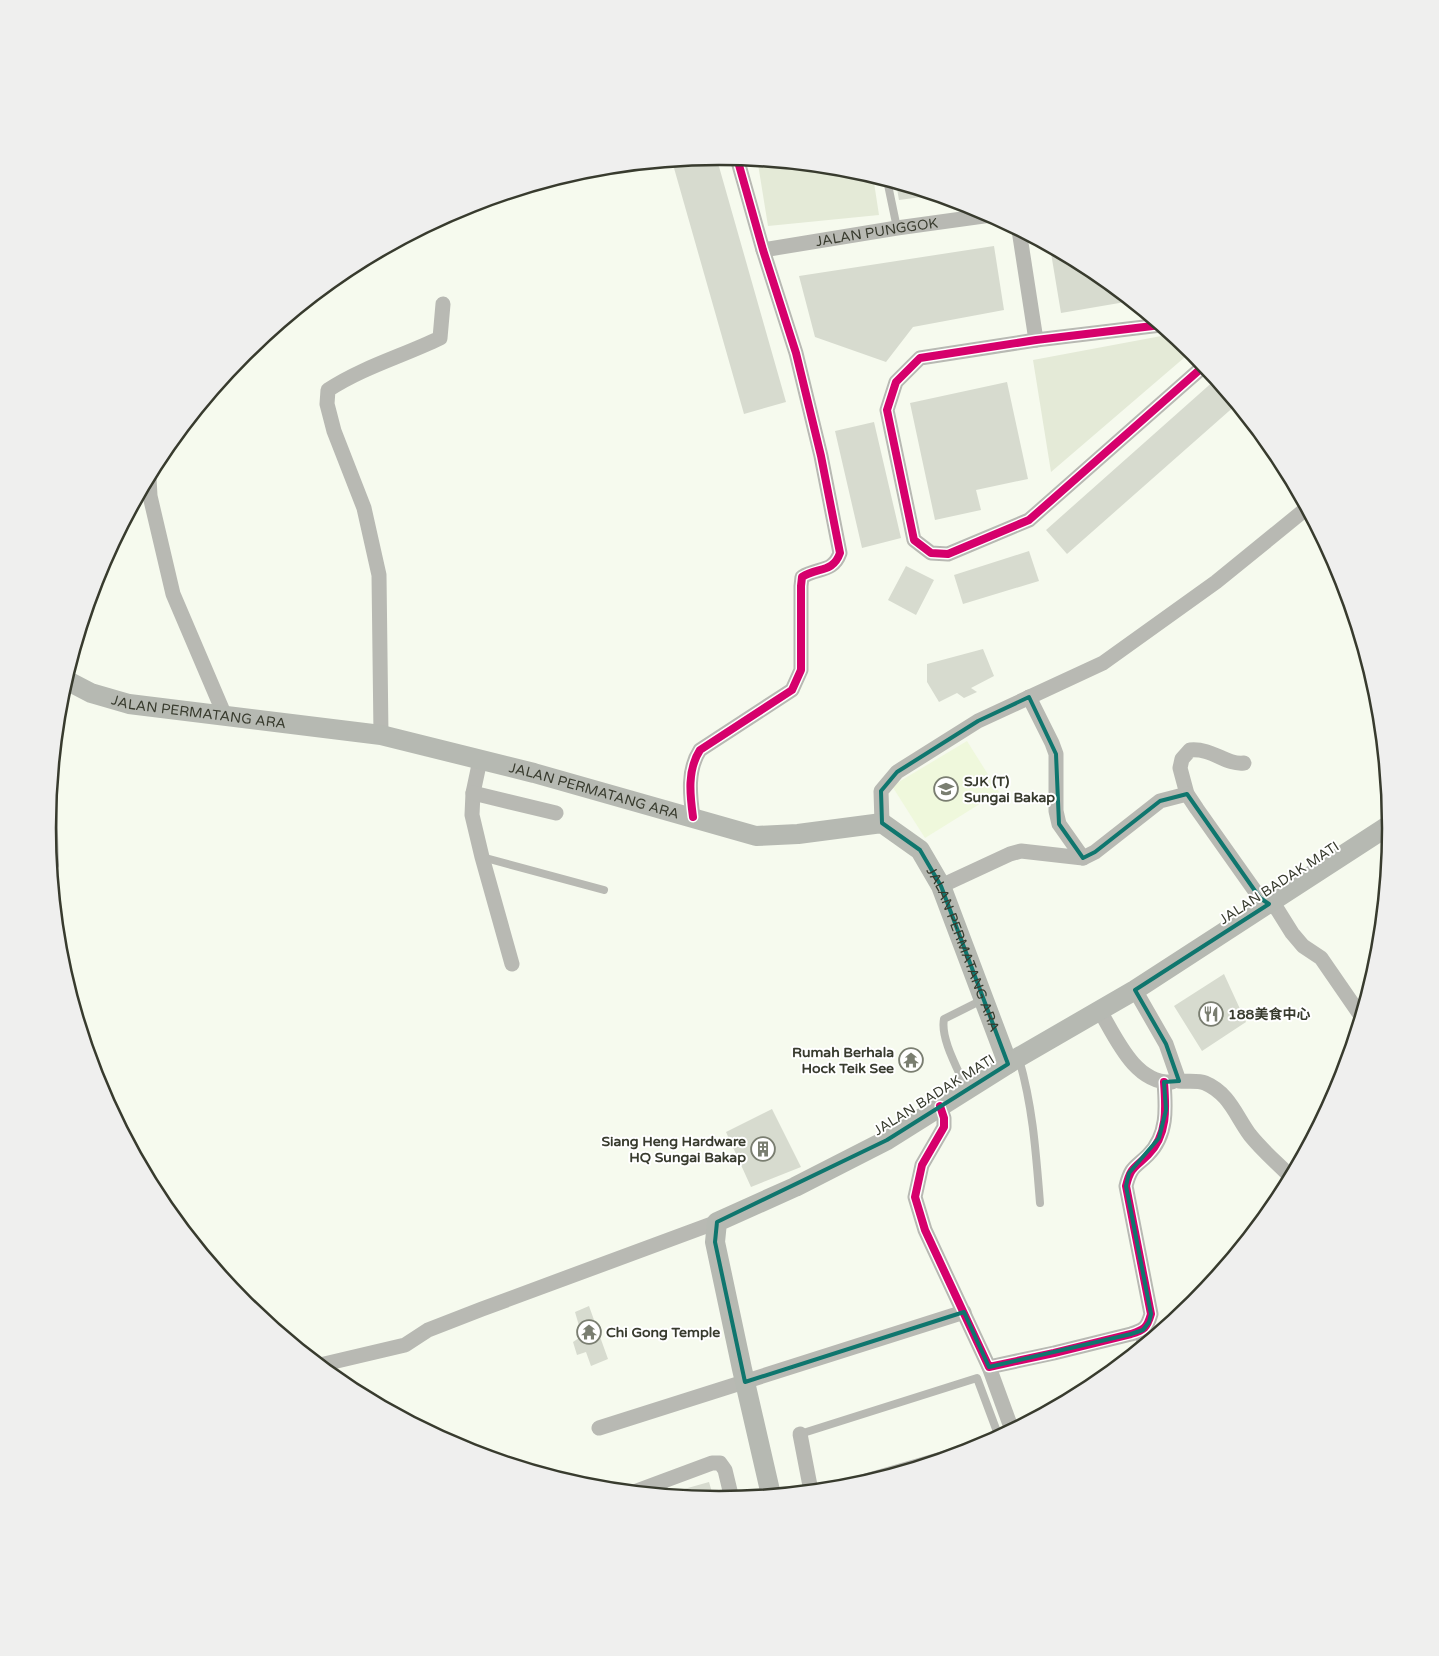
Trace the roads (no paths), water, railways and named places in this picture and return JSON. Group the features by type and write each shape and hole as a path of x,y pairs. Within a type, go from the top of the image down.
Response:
{"main road":[{"name":"JALAN PERMATANG ARA","path":"73,684 90,693 129,704 381,735 534,773 756,836 798,834 882,822 920,850 941,886 982,1000 1013,1061"},
{"name":"JALAN BADAK MATI","path":"717,1222 795,1187 879,1144 1013,1061 1135,990 1383,829"},
{"path":"717,1222 715,1242 770,1489"}],"street":[{"path":"693,817 691,779 694,759 700,750 792,690 801,670 802,577 829,568 837,562 840,553 821,456 796,354 763,250 739,165"},
{"name":"JALAN PUNGGOK","path":"763,250 976,216"},
{"path":"1020,237 1036,340"},
{"path":"381,735 379,576 364,508 334,431 327,404 328,390 346,378 440,338 443,304"},
{"path":"1153,326 1036,340 920,358 896,382 887,410 914,540 931,553 948,554 1029,520 1199,370"},
{"path":"149,489 173,594 225,716"},
{"path":"882,822 881,791 897,772 978,721 1103,663 1216,582 1302,512"},
{"path":"1029,697 1056,754 1056,811 1060,824 1083,858"},
{"path":"1244,763 1235,763 1203,749 1190,750 1182,758 1180,768 1188,794 1215,837 1254,891 1260,898 1277,909 1292,933 1303,946 1321,958 1357,1010"},
{"path":"480,760 473,794 472,815 512,964"},
{"path":"473,794 556,812"},
{"path":"941,886 1020,851 1083,858 1095,852 1160,801 1188,794"},
{"path":"989,1367 1054,1353 1143,1338 1151,1314 1126,1186 1129,1173 1148,1155 1160,1138 1171,1082 1166,1044 1135,990"},
{"path":"1100,1011 1127,1058 1140,1071 1171,1082 1204,1082 1220,1092 1234,1108 1249,1133 1265,1153 1286,1172"},
{"path":"940,1106 944,1118 944,1128 922,1165 915,1197 925,1230 989,1367 1010,1424"},
{"path":"329,1363 405,1345 428,1330 717,1222"},
{"path":"599,1428 964,1312"},
{"path":"800,1434 810,1485"},
{"path":"663,1488 712,1463 720,1463 725,1470 730,1491"}],"lane":[{"path":"888,186 897,228"},
{"path":"482,857 604,890"},
{"path":"967,1090 942,1028 944,1019 982,1000"},
{"path":"1013,1061 1027,1086 1034,1129 1040,1203"},
{"path":"800,1434 977,1378 997,1430"}],"place":[{"name":"SJK (T) Sungai Bakap","path":"946,789"},
{"name":"188美食中心","path":"1211,1014"},
{"name":"Rumah Berhala Hock Teik See","path":"911,1060"},
{"name":"Siang Heng Hardware HQ Sungai Bakap","path":"763,1149"},
{"name":"Chi Gong Temple","path":"589,1332"}]}
